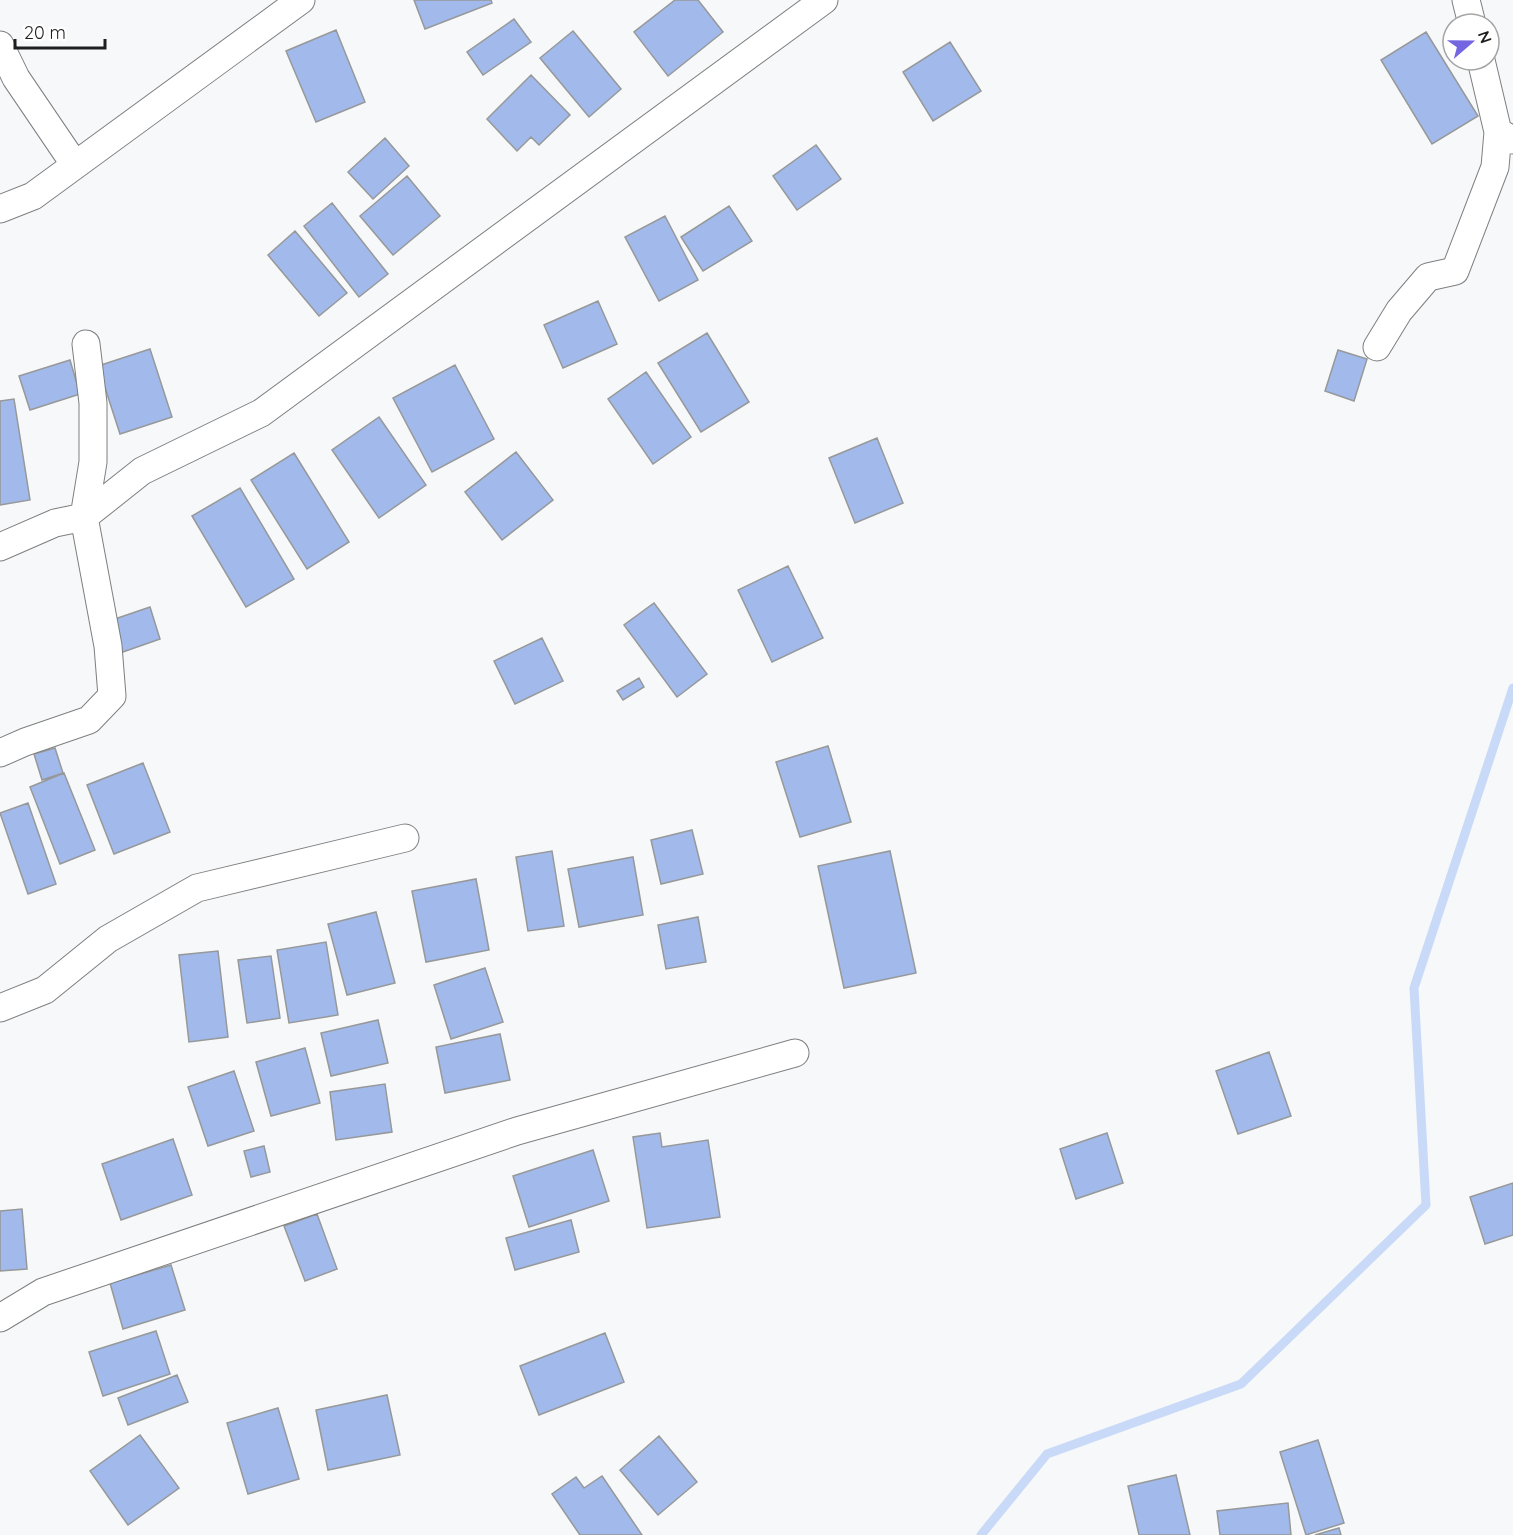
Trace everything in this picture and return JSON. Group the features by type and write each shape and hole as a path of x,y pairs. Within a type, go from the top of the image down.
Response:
{"street":[{"path":"0,209 33,196 301,0"},
{"path":"0,547 55,523 84,517 142,471 261,413 824,0"},
{"path":"0,45 16,78 75,165"},
{"path":"1377,347 1399,311 1428,277 1455,271 1506,136 1485,72"},
{"path":"0,753 89,720 112,696 108,646 84,517 93,462 93,403 86,344"},
{"path":"0,1008 45,990 108,939 197,888 405,838"},
{"path":"0,1318 43,1292 517,1131 795,1053"}],"building":[{"path":"414,0 491,0 492,3 425,29"},
{"path":"675,0 698,0 723,32 668,76 634,32"},
{"path":"514,19 531,42 483,75 467,52"},
{"path":"336,30 365,102 316,122 286,51"},
{"path":"573,31 621,89 589,117 540,58"},
{"path":"1426,32 1441,56 1441,72 1451,72 1478,116 1432,144 1381,60"},
{"path":"950,42 981,91 933,121 903,72"},
{"path":"531,75 570,115 539,145 531,137 517,151 487,119"},
{"path":"385,138 409,166 373,199 348,172"},
{"path":"816,145 841,179 797,210 773,176"},
{"path":"407,176 440,216 393,255 360,216"},
{"path":"332,203 388,274 359,297 304,226"},
{"path":"729,206 752,241 703,271 681,237"},
{"path":"665,216 698,280 659,301 625,237"},
{"path":"295,231 347,293 319,316 268,255"},
{"path":"598,301 617,344 563,368 544,325"},
{"path":"707,333 749,402 701,432 658,363"},
{"path":"150,349 172,417 120,434 98,366"},
{"path":"1338,350 1367,359 1354,401 1325,391"},
{"path":"70,360 80,394 30,410 19,376"},
{"path":"455,365 494,439 432,472 393,398"},
{"path":"646,372 691,437 653,464 608,399"},
{"path":"14,399 30,500 0,505 0,401"},
{"path":"379,417 426,485 379,518 332,450"},
{"path":"877,438 903,503 855,523 829,458"},
{"path":"516,452 553,500 502,540 465,492"},
{"path":"294,453 349,542 307,569 251,480"},
{"path":"240,488 294,579 246,607 192,516"},
{"path":"788,566 823,638 772,662 738,590"},
{"path":"654,603 707,674 677,697 624,625"},
{"path":"150,607 160,639 120,653 109,621"},
{"path":"542,638 563,681 515,704 494,661"},
{"path":"639,678 644,687 623,700 617,691"},
{"path":"828,746 851,822 800,837 776,762"},
{"path":"55,748 63,773 42,780 34,754"},
{"path":"143,763 170,832 114,854 87,785"},
{"path":"64,773 95,850 60,864 30,787"},
{"path":"28,803 56,884 28,894 0,813"},
{"path":"692,830 703,874 661,884 651,840"},
{"path":"552,851 564,926 528,931 516,857"},
{"path":"890,851 916,973 844,988 818,866"},
{"path":"633,857 643,915 579,927 568,869"},
{"path":"476,879 489,950 426,962 412,891"},
{"path":"376,912 395,983 347,995 328,924"},
{"path":"698,917 706,962 666,969 658,925"},
{"path":"326,942 338,1015 289,1023 277,950"},
{"path":"218,951 228,1037 189,1042 179,955"},
{"path":"271,956 280,1018 247,1023 238,960"},
{"path":"485,968 503,1022 451,1039 434,985"},
{"path":"378,1020 388,1063 331,1076 321,1033"},
{"path":"500,1034 510,1080 445,1093 436,1047"},
{"path":"305,1048 320,1103 271,1116 256,1062"},
{"path":"1269,1052 1291,1116 1238,1134 1216,1071"},
{"path":"234,1071 254,1131 208,1146 188,1087"},
{"path":"385,1084 392,1132 336,1140 330,1092"},
{"path":"660,1133 662,1147 708,1140 720,1217 647,1228 633,1137"},
{"path":"1107,1133 1123,1183 1076,1199 1060,1149"},
{"path":"173,1139 192,1195 121,1220 102,1164"},
{"path":"264,1146 270,1172 251,1177 244,1151"},
{"path":"593,1150 609,1201 529,1227 513,1176"},
{"path":"1513,1183 1513,1235 1485,1244 1470,1197"},
{"path":"22,1209 27,1269 0,1271 0,1211"},
{"path":"317,1214 337,1269 305,1281 284,1226"},
{"path":"571,1220 579,1252 515,1270 506,1238"},
{"path":"171,1265 185,1310 123,1329 110,1283"},
{"path":"156,1331 170,1374 103,1396 89,1352"},
{"path":"605,1333 624,1382 539,1415 520,1366"},
{"path":"177,1375 188,1402 128,1425 118,1398"},
{"path":"387,1395 400,1455 328,1470 316,1410"},
{"path":"278,1408 299,1479 248,1494 227,1423"},
{"path":"140,1435 179,1488 128,1525 90,1471"},
{"path":"659,1436 697,1482 658,1515 620,1470"},
{"path":"1318,1440 1344,1523 1306,1535 1280,1452"},
{"path":"1176,1475 1190,1535 1139,1535 1128,1486"},
{"path":"602,1476 642,1535 580,1535 552,1494 576,1477 584,1488"},
{"path":"1288,1503 1291,1535 1220,1535 1217,1511"},
{"path":"1339,1528 1341,1535 1315,1535"}],"waterway":[{"path":"981,1535 1047,1454 1241,1384 1426,1205 1414,988 1513,688"}]}
